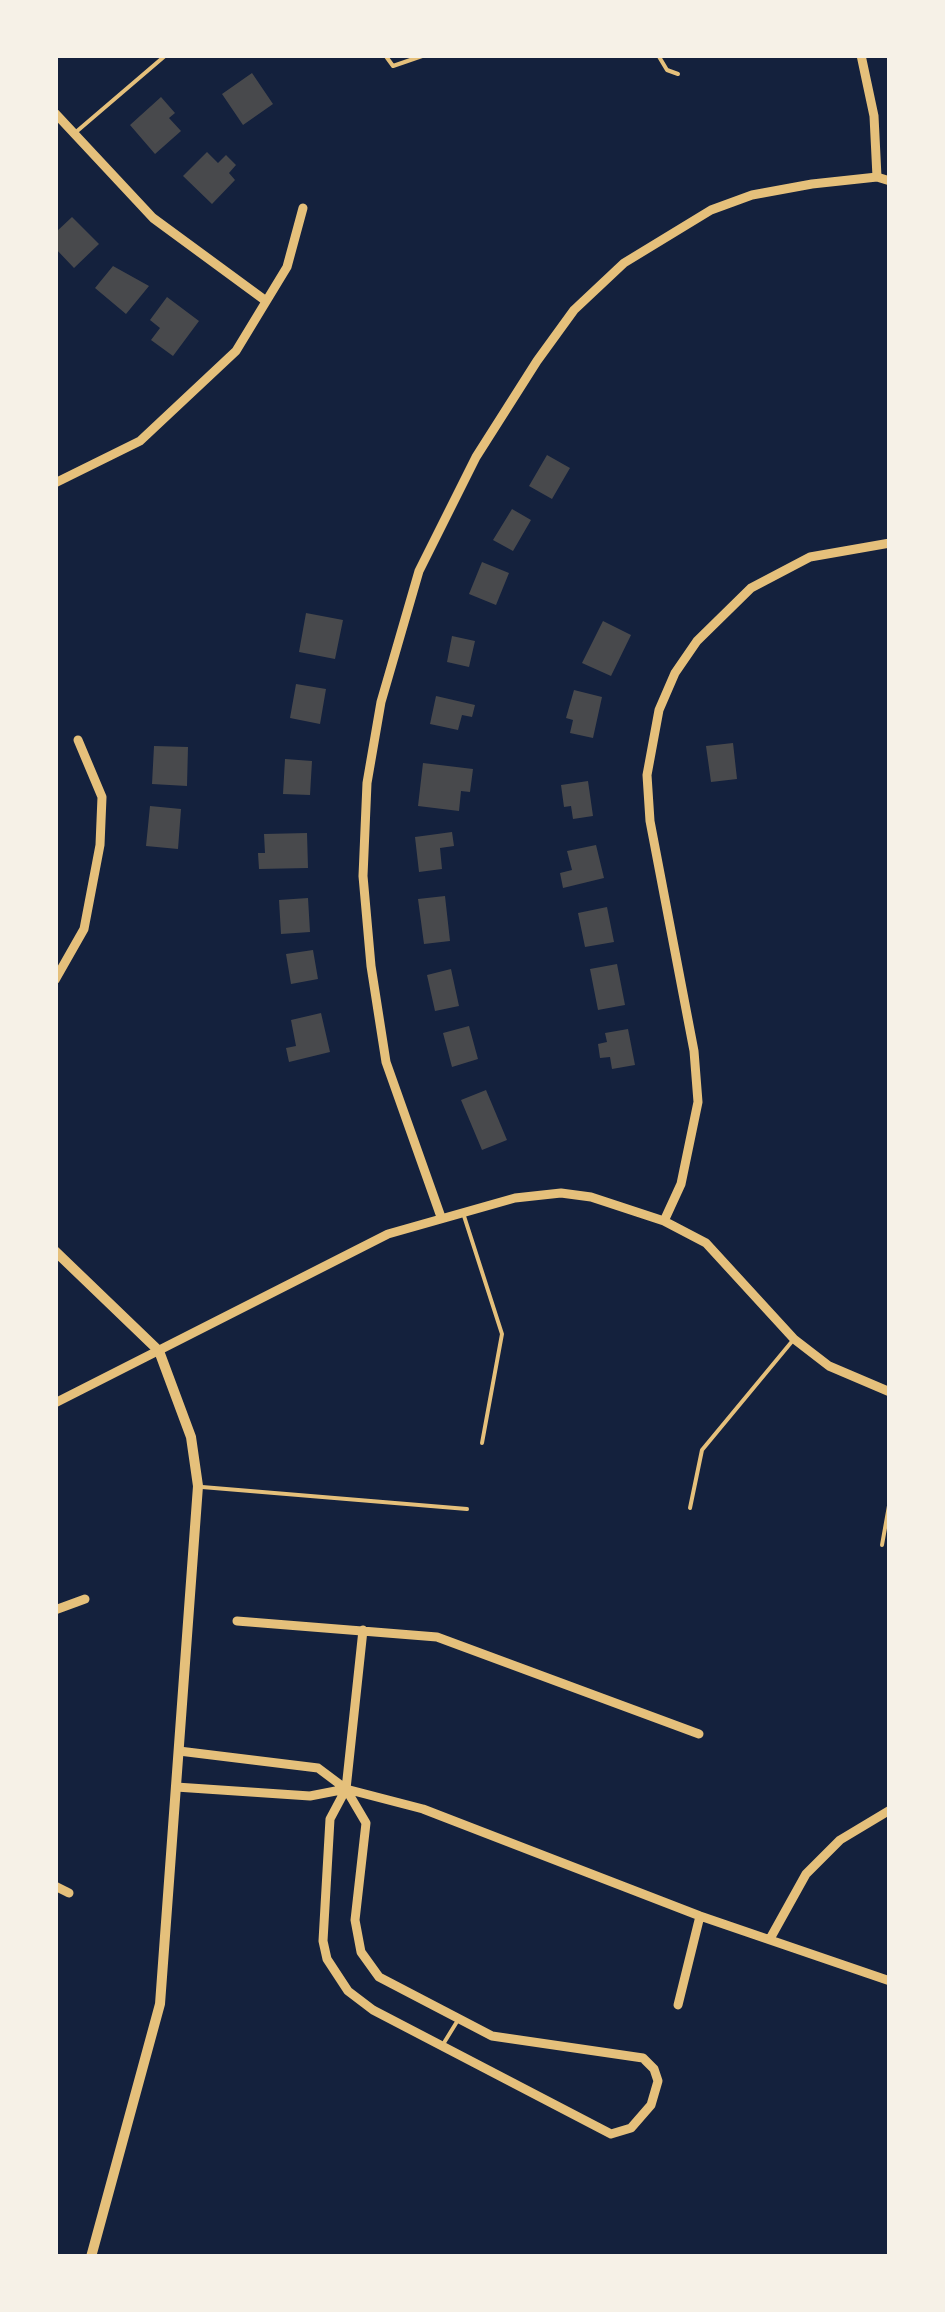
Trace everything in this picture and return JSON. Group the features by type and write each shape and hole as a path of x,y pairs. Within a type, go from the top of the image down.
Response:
{"street":[{"path":"861,55 874,116 877,177"},
{"path":"55,113 152,218 266,301"},
{"path":"441,1216 386,1062 371,966 363,876 367,784 378,718 419,571 476,457 537,362 574,310 624,263 712,210 752,195 877,177 890,181"},
{"path":"55,483 140,441 177,411 236,351 287,268 304,208"},
{"path":"664,1221 685,1170 698,1102 694,1051 650,820 647,775 659,710 675,673 697,641 750,588 810,557 890,543"},
{"path":"55,980 84,929 100,845 102,797 78,740"},
{"path":"55,1402 247,1309 359,1246 441,1216 561,1193 591,1197 664,1221 706,1242 794,1339 828,1366 890,1392"},
{"path":"55,1252 159,1351 191,1437 198,1486 160,2004 92,2257"},
{"path":"55,1610 85,1600"},
{"path":"236,1621 437,1637 699,1734"},
{"path":"346,1788 366,1823 355,1920 361,1952 378,1977 492,2036 644,2058 654,2068 658,2080 651,2105 632,2128 612,2134 442,2046 348,1991 327,1959 323,1941 330,1819 346,1788 363,1630"},
{"path":"179,1751 318,1768 346,1788 423,1809 700,1916 771,1937 890,1981"},
{"path":"176,1787 310,1796 346,1788"},
{"path":"771,1937 806,1874 840,1840 890,1810"},
{"path":"55,1886 69,1893"},
{"path":"678,2005 700,1916"}],"lane":[{"path":"72,135 166,55"},
{"path":"462,1211 502,1334 482,1443"},
{"path":"690,1508 702,1450 794,1339"},
{"path":"198,1486 468,1509"},
{"path":"882,1545 890,1500"},
{"path":"442,2046 459,2018"}],"path":[{"path":"385,55 392,66 425,55"},
{"path":"658,55 667,70 678,74"}],"building":[{"path":"252,73 273,104 243,125 222,94"},
{"path":"161,97 175,113 169,118 181,131 155,154 130,125"},
{"path":"207,152 218,163 226,155 236,165 229,173 235,180 212,204 183,176"},
{"path":"72,217 99,244 74,268 55,248 55,233"},
{"path":"113,266 149,286 126,314 95,288"},
{"path":"167,297 199,321 173,356 151,340 160,328 150,320"},
{"path":"547,455 570,468 552,499 529,486"},
{"path":"512,509 531,520 513,551 493,540"},
{"path":"482,562 509,573 496,605 469,594"},
{"path":"306,613 343,620 335,659 299,652"},
{"path":"603,621 631,635 611,676 582,663"},
{"path":"452,636 475,641 469,667 447,662"},
{"path":"296,684 326,689 320,724 290,718"},
{"path":"574,690 602,697 593,738 570,733 573,720 566,718"},
{"path":"436,696 475,705 472,717 462,715 458,730 430,724"},
{"path":"733,743 737,779 711,782 706,746"},
{"path":"154,746 188,747 187,786 152,784"},
{"path":"285,759 312,761 310,795 283,794"},
{"path":"423,763 473,769 470,792 461,791 459,811 418,806"},
{"path":"588,781 593,816 573,819 571,806 564,807 561,785"},
{"path":"150,806 181,809 178,849 146,846"},
{"path":"452,832 454,846 440,848 442,869 419,872 415,837"},
{"path":"307,833 308,868 259,869 258,853 265,853 264,834"},
{"path":"596,845 604,878 563,888 560,873 572,870 567,851"},
{"path":"445,896 450,941 424,944 418,899"},
{"path":"308,898 310,932 281,934 279,900"},
{"path":"607,907 614,942 585,947 578,913"},
{"path":"313,950 318,979 291,984 286,954"},
{"path":"617,964 625,1005 598,1010 590,969"},
{"path":"451,969 459,1006 435,1011 427,975"},
{"path":"321,1013 330,1052 289,1062 286,1048 296,1046 291,1020"},
{"path":"469,1026 478,1059 452,1067 443,1033"},
{"path":"628,1029 635,1065 612,1069 610,1057 600,1058 598,1044 607,1042 605,1033"},
{"path":"486,1090 507,1140 482,1150 461,1100"}]}
